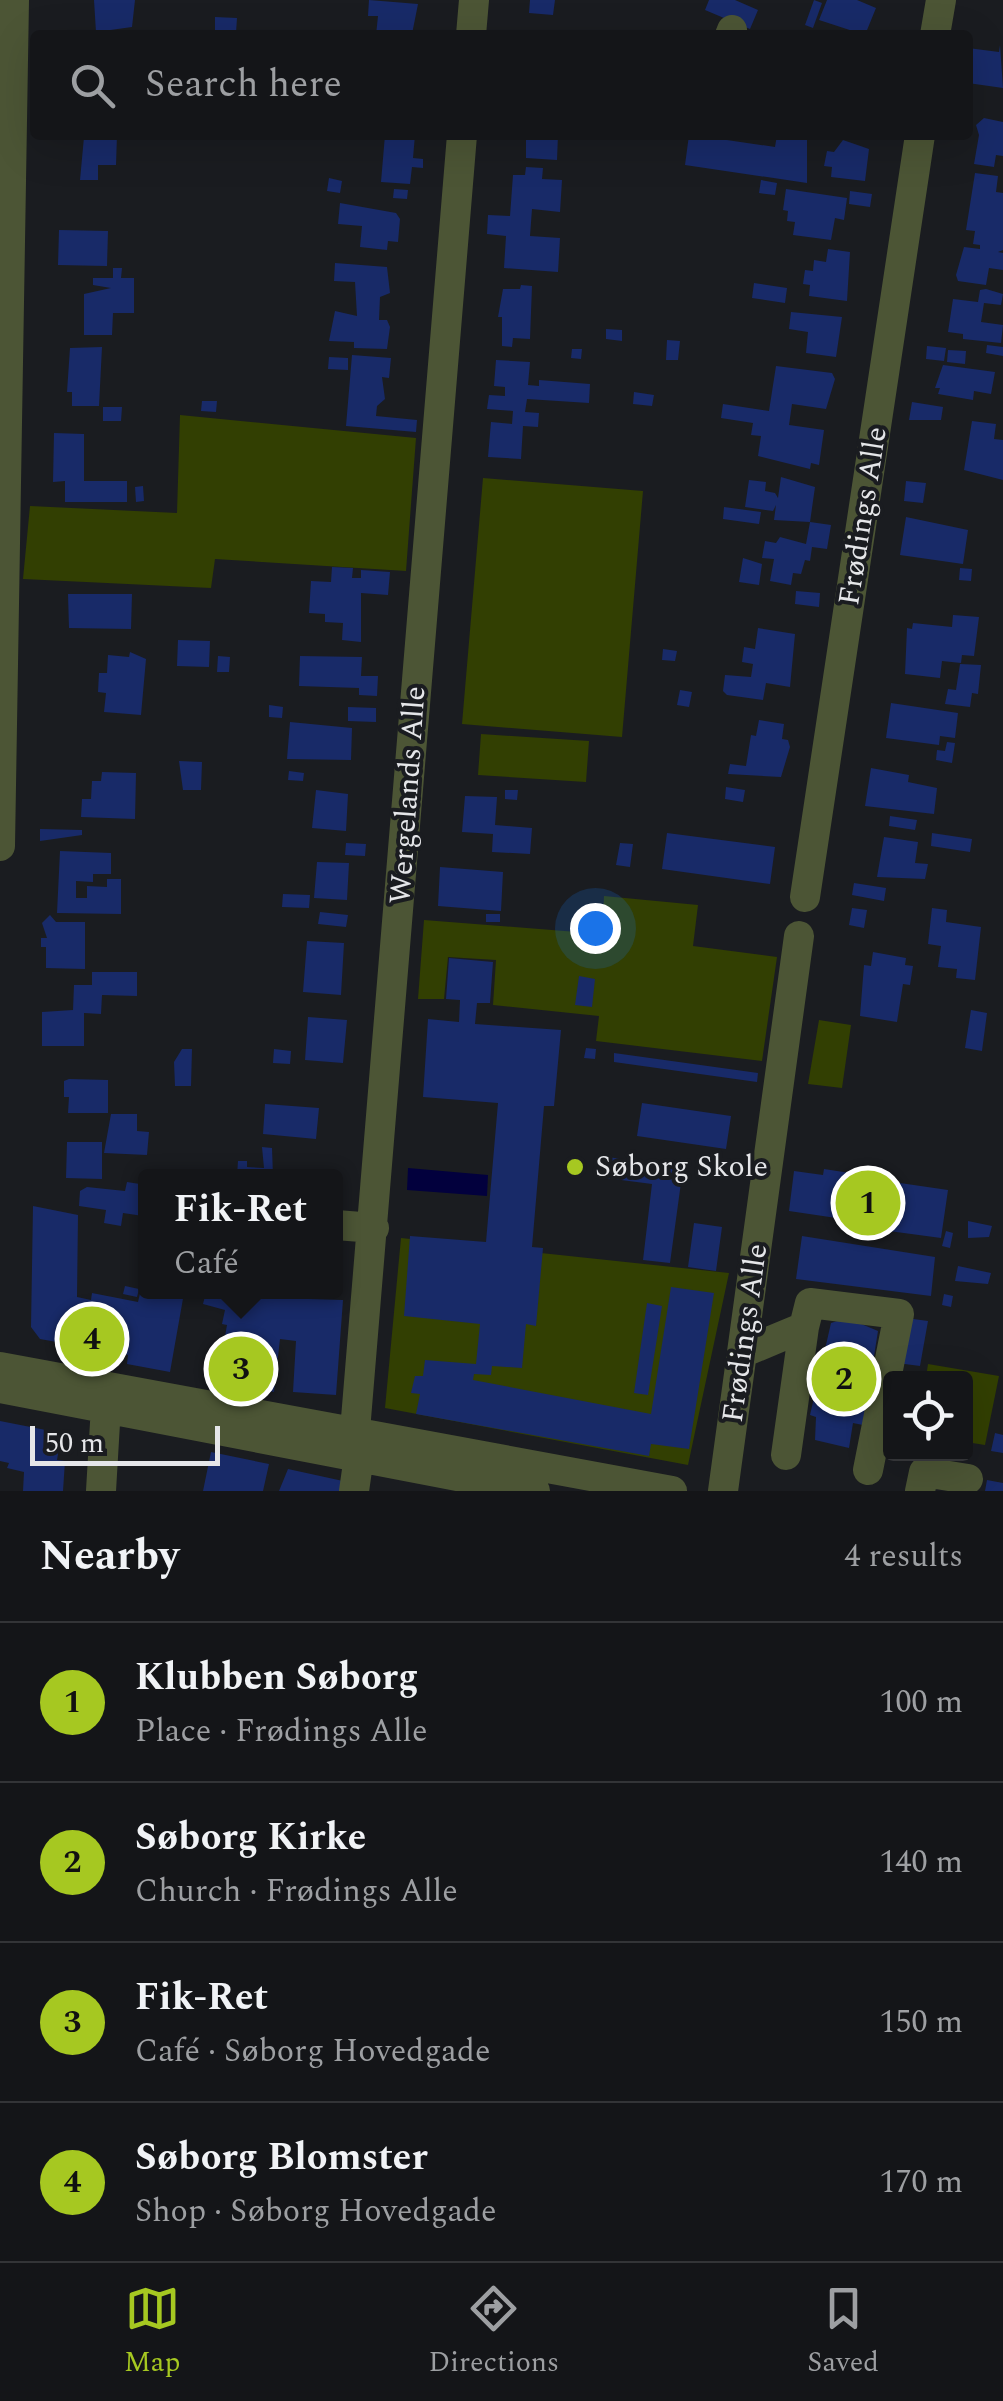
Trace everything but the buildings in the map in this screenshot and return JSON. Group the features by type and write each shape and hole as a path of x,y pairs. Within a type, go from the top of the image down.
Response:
{"street":[{"path":"0,846 14,0"},
{"path":"471,30 474,0"},
{"path":"936,30 941,0"},
{"name":"Wergelands Alle","path":"354,1491 462,140"},
{"name":"Frødings Alle","path":"805,897 919,140"},
{"name":"Frødings Alle","path":"723,1491 800,936"},
{"path":"343,1226 374,1228"},
{"path":"786,1455 810,1302 899,1314 868,1470"},
{"path":"742,1353 804,1327"},
{"path":"0,1367 535,1491"},
{"path":"0,1388 356,1447 672,1491"},
{"path":"100,1491 106,1406"},
{"path":"920,1491 924,1472 968,1479"}],"green space":[{"path":"180,415 416,438 406,571 215,559 211,588 23,579 30,506 177,513"},
{"path":"483,478 643,491 622,737 462,724"},
{"path":"481,734 589,741 586,782 478,775"},
{"path":"604,896 698,905 693,946 777,957 762,1061 596,1041 599,1016 493,1005 496,960 448,957 444,999 418,999 424,920 602,934"},
{"path":"819,1020 851,1025 842,1088 808,1084"},
{"path":"401,1238 729,1273 688,1465 385,1408"},
{"path":"928,1364 969,1371 927,1371"},
{"path":"973,1372 999,1376 985,1445 973,1443"}],"shaded area":[{"path":"408,1168 488,1175 487,1196 407,1190"}],"place":[{"name":"Søborg Skole","path":"575,1167"},
{"name":"Klubben Søborg","path":"868,1203"},
{"name":"Søborg Blomster","path":"92,1339"},
{"name":"Fik-Ret","path":"241,1369"},
{"name":"Søborg Kirke","path":"844,1379"}]}
